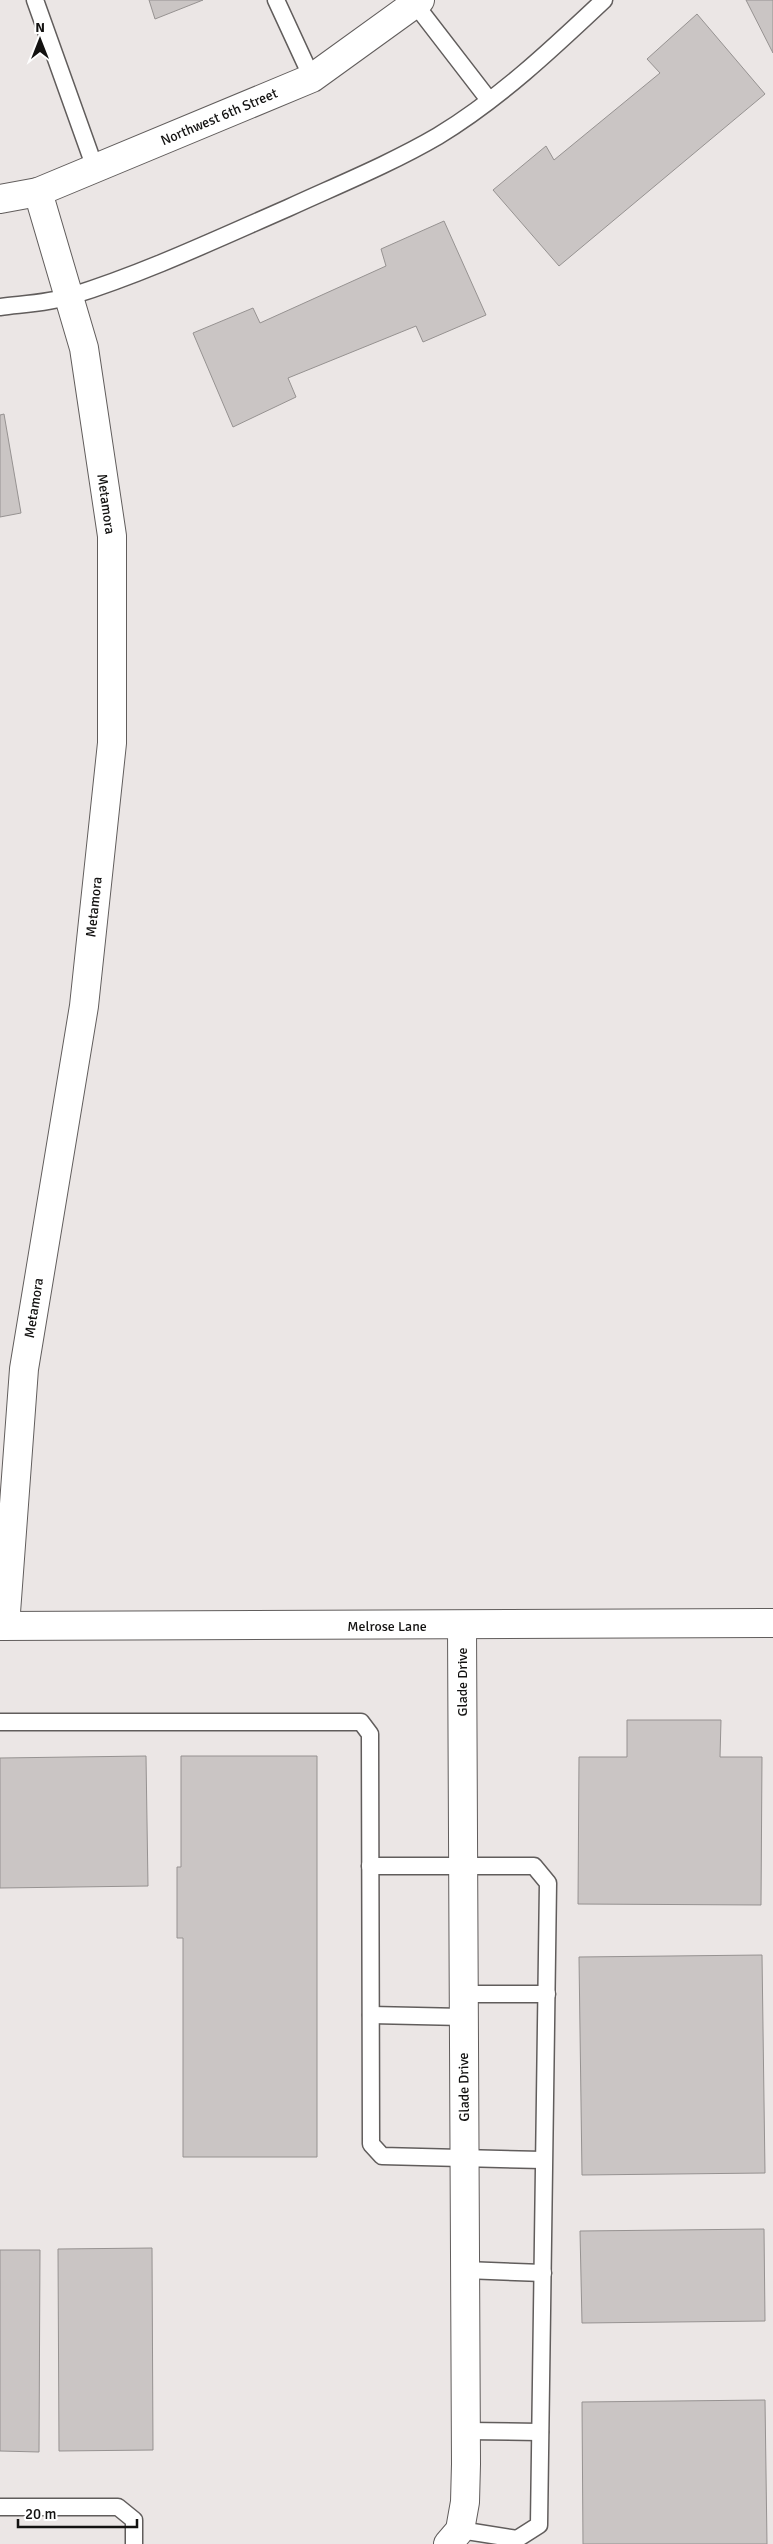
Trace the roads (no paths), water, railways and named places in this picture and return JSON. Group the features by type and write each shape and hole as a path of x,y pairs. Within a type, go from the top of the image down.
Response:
{"street":[{"name":"Northwest 6th Street","path":"0,198 38,192 312,78 417,2"},
{"name":"Metamora","path":"3,1626 24,1369 84,1006 112,743 112,536 84,348 38,192"},
{"name":"Melrose Lane","path":"3,1626 462,1626 773,1623"},
{"name":"Glade Drive","path":"454,2537 465,2502 466,2431 462,1626"}],"lane":[{"path":"35,0 95,168"},
{"path":"276,0 312,78"},
{"path":"0,307 69,297 247,226 386,164 438,136 489,100 540,60 604,0"},
{"path":"417,2 489,100"},
{"path":"0,1722 361,1722 370,1734 370,2144 382,2156 466,2156 543,2160"},
{"path":"370,1866 534,1866 548,1883 539,2525 517,2539 454,2537"},
{"path":"370,2015 547,1994"},
{"path":"465,2270 543,2273"},
{"path":"466,2431 540,2432"},
{"path":"0,2506 118,2507 134,2520 134,2544"}]}
